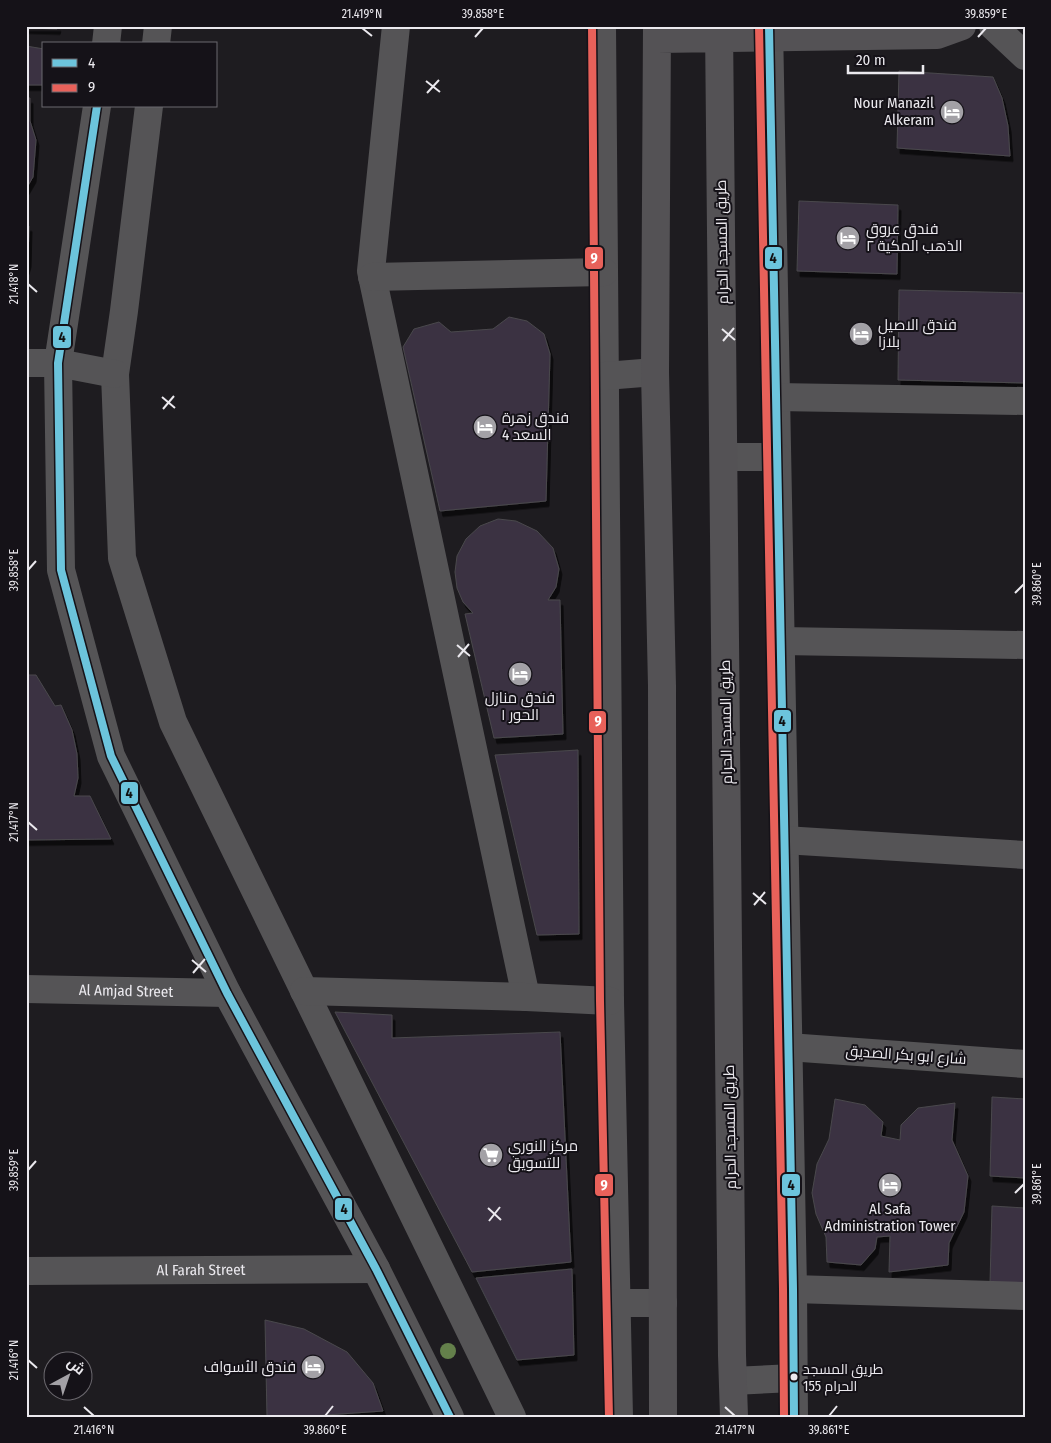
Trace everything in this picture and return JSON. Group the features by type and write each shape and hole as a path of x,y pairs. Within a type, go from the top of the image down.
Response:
{"main road":[{"path":"663,1417 662,686 655,372 657,33 769,32 937,35 962,26"},
{"name":"طريق المسجد الحرام","path":"720,33 734,1417"}],"street":[{"path":"106,42 108,26"},
{"path":"156,42 158,26"},
{"path":"396,26 371,271 526,997"},
{"path":"602,26 610,1001 619,1417"},
{"path":"993,26 1025,56"},
{"path":"769,32 794,1417"},
{"path":"97,108 58,363 61,570 111,756 227,993 376,1269 450,1417"},
{"path":"149,108 115,374 122,558 173,722 512,1417"},
{"path":"372,277 604,272"},
{"path":"26,363 58,363 115,374"},
{"path":"605,376 655,372"},
{"path":"776,397 1025,401"},
{"path":"724,457 777,457"},
{"path":"780,641 1025,645"},
{"path":"784,840 1025,855"},
{"name":"Al Amjad Street","path":"26,989 227,993"},
{"path":"304,991 610,1001"},
{"name":"شارع ابو بكر الصديق","path":"788,1047 1025,1064"},
{"name":"Al Farah Street","path":"26,1271 376,1269"},
{"path":"793,1289 1025,1296"},
{"path":"617,1303 663,1303"},
{"path":"733,1381 793,1378"}],"building":[{"path":"26,26 58,26 57,29 26,28"},
{"path":"26,46 42,49 42,85 26,85"},
{"name":"Nour Manazil Alkeram","path":"899,71 993,77 1002,98 1008,126 1010,156 897,148"},
{"path":"26,98 30,98 30,121 36,140 33,177 26,189"},
{"name":"فندق عروق الذهب المكية ٢","path":"799,201 898,205 897,274 797,271"},
{"path":"26,226 29,226 28,262 26,269"},
{"path":"899,290 1025,293 1025,383 898,380"},
{"name":"فندق زهرة السعد 4","path":"509,317 527,321 544,334 550,354 546,501 440,511 403,347 414,329 439,322 451,332 493,329"},
{"name":"فندق منازل الحور ١","path":"498,519 516,521 537,531 553,548 559,569 556,587 548,600 560,600 563,734 494,738 465,614 473,613 463,602 457,588 455,572 457,556 466,539 480,526"},
{"path":"26,675 36,675 55,706 61,705 72,730 77,754 78,778 74,796 90,796 111,839 26,840"},
{"path":"578,750 579,934 537,935 495,755"},
{"path":"335,1012 392,1015 392,1038 560,1032 571,1262 472,1272"},
{"path":"992,1097 1025,1099 1025,1178 990,1176"},
{"name":"Al Safa Administration Tower","path":"835,1099 865,1105 883,1122 881,1136 900,1140 901,1125 918,1108 955,1103 952,1140 968,1176 964,1212 949,1243 948,1265 889,1272 890,1236 877,1237 875,1249 861,1265 827,1262 826,1237 816,1214 812,1193 817,1164 829,1139"},
{"path":"992,1206 1025,1208 1025,1285 990,1284"},
{"path":"572,1269 574,1355 517,1360 476,1278"},
{"name":"فندق الأسواف","path":"265,1320 304,1329 347,1352 373,1383 383,1411 298,1417 267,1417"}],"transit line":[{"name":"9","path":"592,26 600,1001 609,1417"},
{"name":"9","path":"759,26 784,1417"},
{"name":"4","path":"769,26 794,1417"},
{"name":"4","path":"97,108 58,363 61,570 111,756 227,993 376,1269 450,1417"}],"place":[{"name":"Nour Manazil Alkeram","path":"952,112"},
{"name":"فندق عروق الذهب المكية ٢","path":"848,238"},
{"name":"فندق الاصيل بلازا","path":"861,334"},
{"name":"فندق زهرة السعد 4","path":"485,427"},
{"name":"فندق منازل الحور ١","path":"520,674"},
{"name":"مركز النوري للتسويق","path":"491,1155"},
{"name":"Al Safa Administration Tower","path":"890,1185"},
{"name":"فندق الأسواف","path":"313,1367"},
{"name":"طريق المسجد الحرام 155","path":"794,1377"}]}
